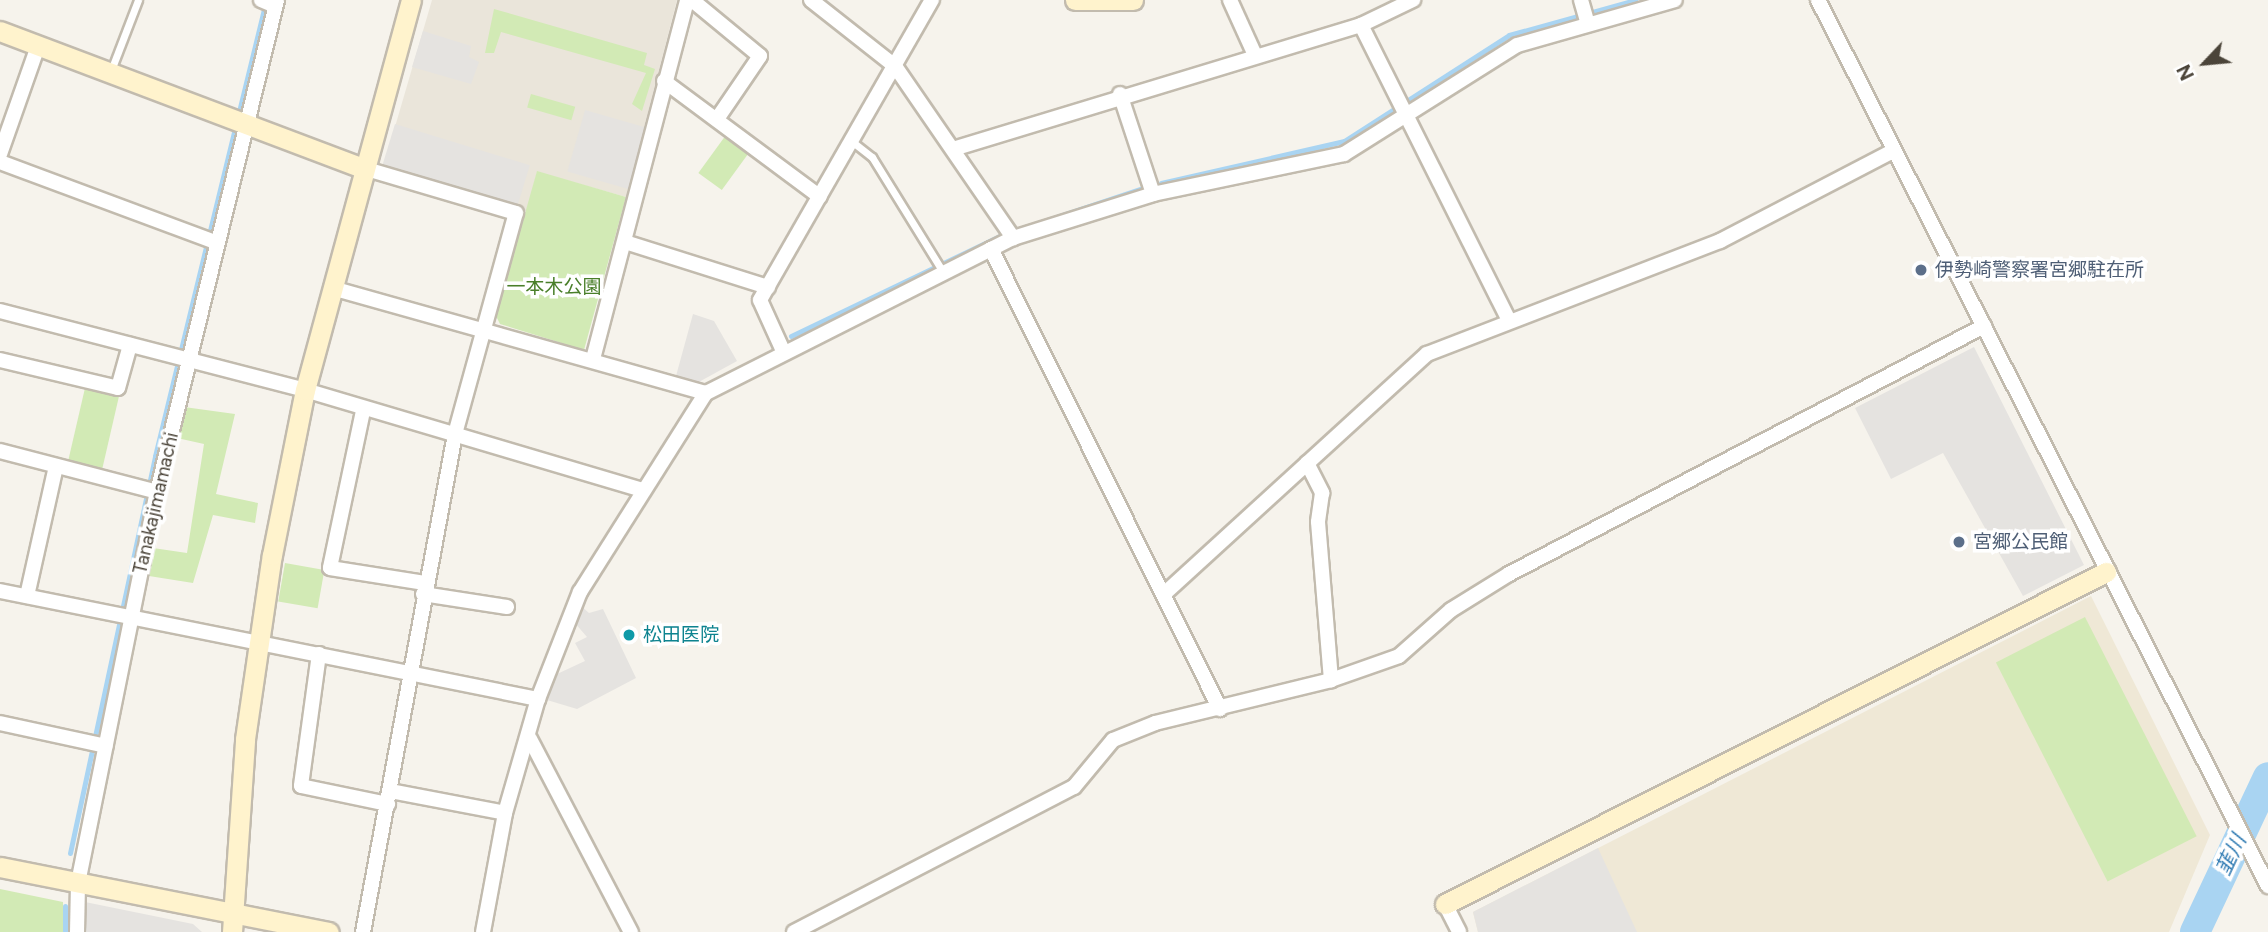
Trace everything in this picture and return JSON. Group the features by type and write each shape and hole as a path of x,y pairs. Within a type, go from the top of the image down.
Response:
{"street":[{"path":"261,0 276,3"},
{"path":"232,922 257,641 305,390 363,168 411,0"},
{"path":"593,359 687,0"},
{"path":"692,0 760,56 717,118"},
{"path":"811,0 895,66 1013,238"},
{"path":"785,353 760,300 854,143 932,0"},
{"path":"1075,0 1133,0"},
{"path":"1230,0 1255,55"},
{"path":"953,149 1120,94 1361,24 1413,0"},
{"path":"1581,0 1588,24"},
{"path":"483,932 505,813 530,739 538,699 580,592 642,490 706,393 1013,238 1153,194 1344,154 1517,45 1675,0"},
{"path":"1818,0 2106,572 2268,886"},
{"name":"Tanakajimamachi","path":"77,932 78,883 157,492 190,359 242,124 276,3"},
{"path":"1361,24 1508,319"},
{"path":"0,31 363,168 516,213 455,434 424,589 389,798 363,932"},
{"path":"0,154 38,46"},
{"path":"664,81 820,197"},
{"path":"1120,94 1153,194"},
{"path":"1164,594 1427,354 1508,319 1720,241 1893,151"},
{"path":"0,162 215,242"},
{"path":"625,242 768,287"},
{"path":"991,249 1220,709"},
{"path":"332,288 484,332 593,359 706,393"},
{"path":"0,310 305,390 363,411 455,434 642,490"},
{"path":"794,932 1074,787 1113,740 1331,680 1399,656 1451,610 1509,574 1984,326"},
{"path":"0,360 118,388 130,345"},
{"path":"363,411 330,568 507,607"},
{"path":"0,451 157,492"},
{"path":"1307,463 1322,493 1318,522 1331,680"},
{"path":"27,596 56,466"},
{"path":"1459,932 1445,904 2106,572"},
{"path":"0,591 538,699"},
{"path":"318,654 300,786 505,813"},
{"path":"0,723 106,746"},
{"path":"530,739 632,932"},
{"path":"0,867 78,883 232,922 329,932"}],"lane":[{"path":"110,73 138,0"},
{"path":"854,143 872,156 943,272"}],"shaded area":[{"path":"432,0 677,0 626,197 537,172 527,211 383,168"},
{"path":"423,31 471,46 469,57 479,62 471,84 412,67"},
{"path":"585,110 648,128 631,190 567,172"},
{"path":"395,124 530,165 516,209 382,168"},
{"path":"693,314 714,321 737,361 697,383 676,376"},
{"path":"1974,347 2084,565 2023,596 1943,453 1891,479 1855,408"},
{"path":"2091,596 2210,835 2169,932 1478,932 1473,912"},
{"path":"581,606 589,613 603,609 636,678 577,709 547,700 557,674 585,661 575,643 587,637 574,622"},
{"path":"1598,848 1637,932 1478,932 1473,912"},
{"path":"85,902 193,924 202,932 86,932"}],"green space":[{"path":"494,9 647,53 644,65 655,69 642,111 632,104 646,73 501,32 494,53 485,53"},
{"path":"531,94 575,107 571,120 527,107"},
{"path":"726,135 749,152 722,190 698,173"},
{"name":"一本木公園","path":"537,171 626,197 584,350 500,324 496,316"},
{"path":"85,388 119,396 102,469 68,461"},
{"path":"184,407 235,414 216,494 258,503 255,523 213,515 193,583 149,576 153,548 187,553 204,444 177,438"},
{"path":"285,563 324,570 318,608 278,601"},
{"path":"2085,617 2197,836 2108,882 1996,662"},
{"path":"0,889 63,902 63,932 0,932"}],"waterway":[{"path":"1161,183 1344,141 1509,35 1635,0"},
{"path":"70,853 155,456 265,4"},
{"path":"1020,229 1143,188"},
{"path":"791,336 1000,236"},
{"name":"韮川","path":"2195,932 2268,777"},
{"path":"65,906 65,932"}],"place":[{"name":"伊勢崎警察署宮郷駐在所","path":"1921,270"},
{"name":"宮郷公民館","path":"1959,542"},
{"name":"松田医院","path":"629,635"}]}
